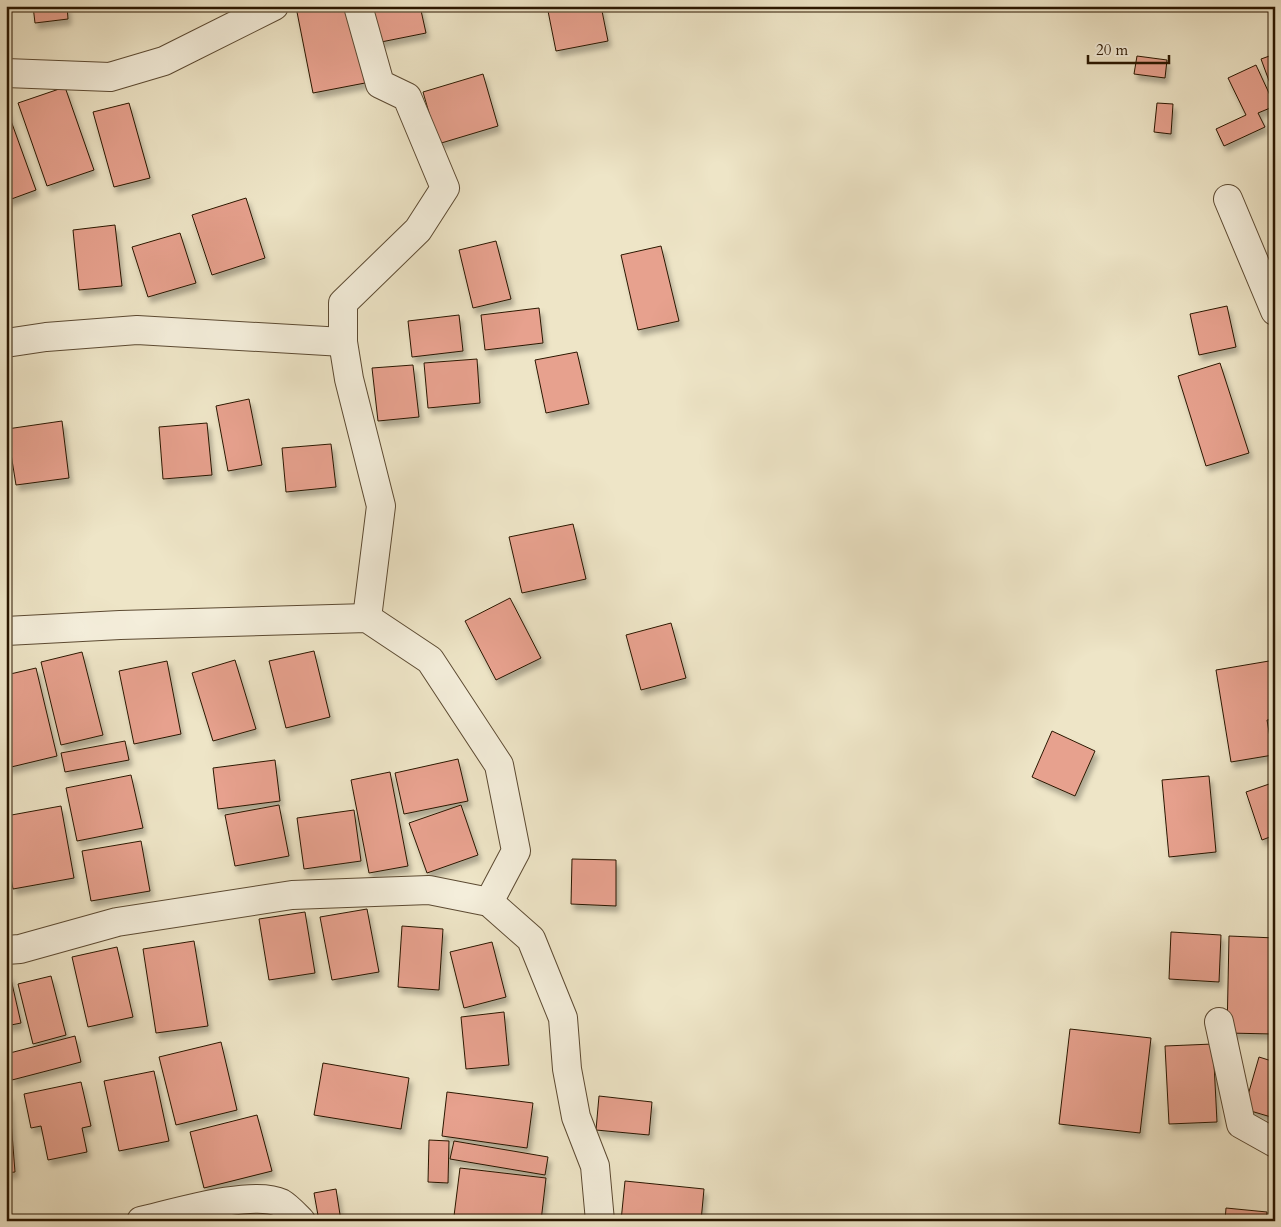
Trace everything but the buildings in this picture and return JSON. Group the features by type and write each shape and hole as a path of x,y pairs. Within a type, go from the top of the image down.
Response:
{"street":[{"path":"6,73 110,77 164,61 238,14 274,6"},
{"path":"358,6 380,84 407,97 445,188 418,230 343,303 343,342 349,379 381,506 368,618"},
{"path":"1228,199 1275,311"},
{"path":"6,343 46,337 137,330 240,338 343,342"},
{"path":"6,631 130,624 368,618 430,660 499,765 516,851 488,902"},
{"path":"6,950 20,949 117,922 292,896 429,890 488,902 531,939 563,1018 567,1069 576,1117 595,1166 600,1221"},
{"path":"1219,1022 1240,1124 1275,1143"},
{"path":"141,1221 222,1203 255,1199 281,1203 301,1221"}]}
